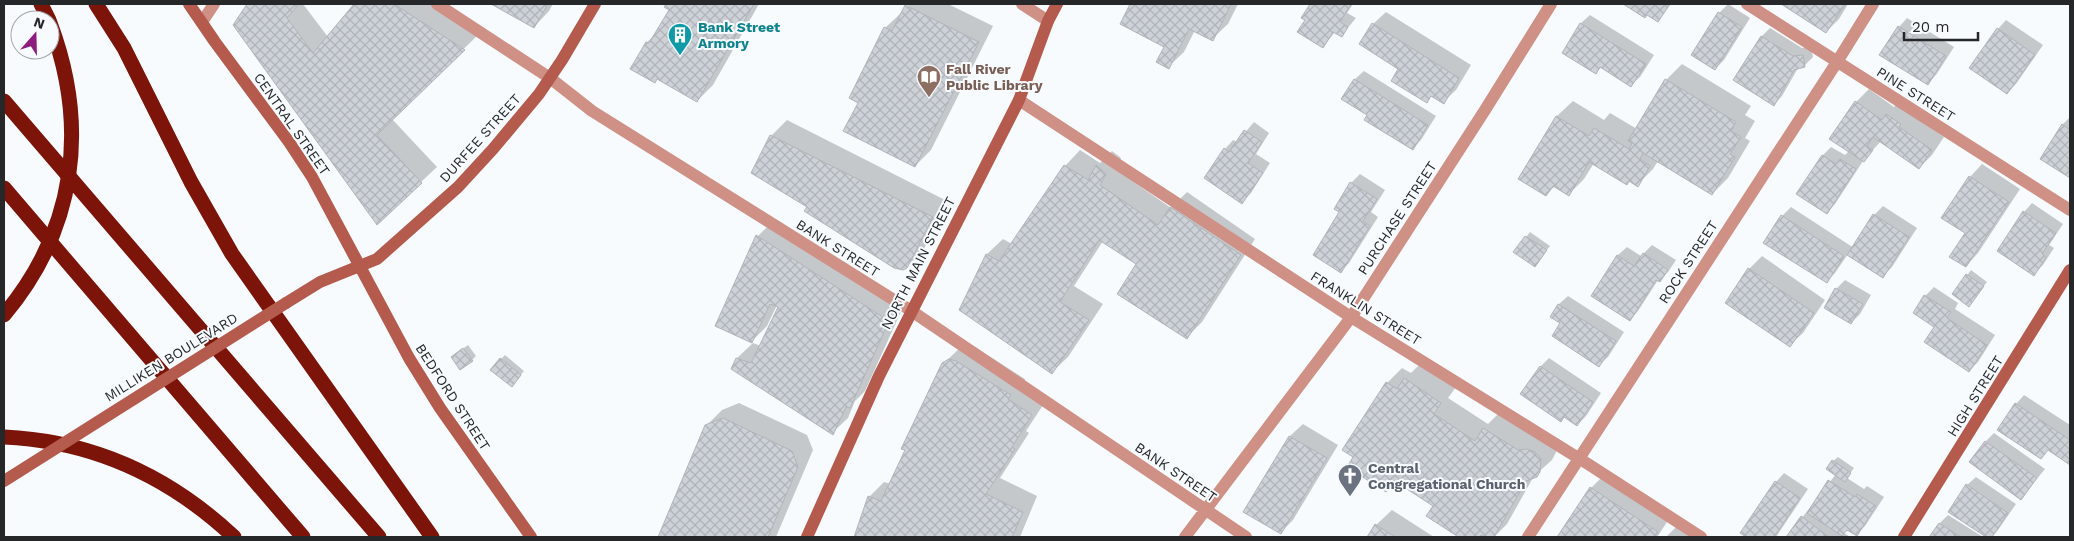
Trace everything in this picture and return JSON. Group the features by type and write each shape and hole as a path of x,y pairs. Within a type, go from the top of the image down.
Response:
{"highway":[{"path":"94,4 124,48 196,190 232,254 432,537"},
{"path":"4,315 23,290 44,253 61,207 71,161 72,116 69,88 60,53"},
{"path":"4,100 379,537"},
{"path":"4,188 303,537"},
{"path":"4,437 49,441 78,448 136,469 165,483 194,502 234,537"}],"main road":[{"name":"CENTRAL STREET","path":"190,4 312,177 359,267"},
{"name":"DURFEE STREET","path":"359,267 377,259 388,251 458,186 519,118 550,78 595,4"},
{"name":"NORTH MAIN STREET","path":"807,537 878,376 910,310 1019,100 1048,21 1057,4"},
{"name":"MILLIKEN BOULEVARD","path":"4,481 320,282 359,267"},
{"name":"BEDFORD STREET","path":"359,267 430,392 531,537"},
{"name":"HIGH STREET","path":"1904,537 2070,270"}],"street":[{"path":"202,22 214,4"},
{"name":"BANK STREET","path":"437,4 550,78 592,111 910,310 1246,537"},
{"path":"1022,4 1048,21"},
{"name":"PURCHASE STREET","path":"1186,537 1351,318 1551,4"},
{"name":"PINE STREET","path":"1746,4 2070,210"},
{"name":"ROCK STREET","path":"1528,537 1873,4"},
{"name":"FRANKLIN STREET","path":"1019,100 1351,318 1580,459 1701,537"}],"building":[{"path":"247,4 299,4 287,18 313,53 354,4 394,4 465,50 377,135 422,183 377,225 233,25"},
{"path":"491,4 548,4 534,28"},
{"name":"Bank Street Armory","path":"666,4 754,4 697,102 657,79 655,83 630,69 646,42 649,43 669,10 664,7"},
{"path":"1130,4 1231,4 1213,41 1189,29 1169,69 1156,62 1164,47 1120,24"},
{"path":"1310,4 1351,4 1340,22 1348,27 1342,37 1333,32 1323,48 1297,32 1305,20 1301,18"},
{"path":"1623,4 1670,4 1658,22 1647,15 1645,18"},
{"path":"1781,4 1845,4 1826,33"},
{"path":"905,5 979,42 915,167 843,131 858,103 849,98 884,27 892,31"},
{"path":"1718,12 1742,27 1715,70 1691,55"},
{"path":"1372,23 1459,78 1444,104 1431,96 1427,103 1391,81 1398,69 1359,44"},
{"path":"1580,23 1646,64 1631,87 1600,67 1596,74 1562,53"},
{"path":"1898,26 1946,56 1928,85 1879,55"},
{"path":"1997,28 2035,55 2007,94 1969,68"},
{"path":"1761,36 1793,56 1803,55 1805,67 1794,70 1774,106 1733,80"},
{"path":"1354,79 1428,125 1413,150 1364,120 1367,115 1341,99"},
{"path":"1665,79 1736,122 1731,131 1741,137 1730,154 1735,157 1712,195 1643,153 1640,159 1650,166 1638,187 1629,181 1627,185 1589,162 1569,196 1553,186 1546,196 1518,179 1556,116 1589,136 1594,128 1629,149 1632,143 1628,141"},
{"path":"1855,101 1882,120 1886,114 1901,124 1899,127 1932,150 1919,169 1873,137 1867,146 1873,150 1864,162 1829,139"},
{"path":"2062,124 2070,130 2070,178 2040,159"},
{"path":"1244,130 1262,142 1248,163 1263,173 1242,204 1204,178 1224,148 1229,152"},
{"path":"770,135 933,217 907,268 903,270 894,268 804,211 807,207 751,173"},
{"path":"1822,155 1836,164 1840,159 1856,169 1827,214 1796,194"},
{"path":"1064,165 1088,180 1096,165 1106,174 1100,185 1158,225 1170,207 1241,255 1187,339 1117,294 1136,264 1099,240 1060,302 1089,320 1052,374 959,310 986,254 999,261"},
{"path":"1969,176 2009,202 1966,267 1949,257 1965,233 1941,218"},
{"path":"1350,182 1377,199 1363,221 1370,226 1341,273 1313,255 1339,212 1334,209"},
{"path":"2023,211 2056,233 2042,254 2046,257 2034,276 1997,251"},
{"path":"1873,214 1909,237 1883,278 1847,255"},
{"path":"1781,215 1844,256 1827,283 1763,243"},
{"path":"756,235 889,321 850,408 846,407 833,435 731,369 736,358 751,363 778,307 770,304 752,343 715,326"},
{"path":"1525,236 1547,250 1535,267 1513,252"},
{"path":"1643,253 1668,270 1660,282 1656,280 1630,321 1591,296 1617,255 1634,266"},
{"path":"1748,268 1814,313 1790,347 1725,303"},
{"path":"1966,274 1984,286 1969,307 1952,294"},
{"path":"1835,288 1863,304 1851,324 1824,308"},
{"path":"1924,295 1951,312 1947,318 1987,345 1969,372 1924,342 1934,327 1913,313"},
{"path":"1558,304 1616,341 1599,367 1552,336 1560,323 1550,317"},
{"path":"463,348 473,361 460,370 451,357"},
{"path":"500,358 521,375 512,387 490,370"},
{"path":"949,359 956,361 1011,395 1008,399 1032,415 1012,447 1015,449 986,494 1023,512 1012,537 854,537 868,496 881,501 905,450 901,449 942,363"},
{"path":"1540,366 1593,402 1577,426 1564,417 1561,422 1520,394"},
{"path":"1404,378 1441,403 1434,414 1475,441 1483,428 1518,450 1527,449 1535,452 1541,459 1540,472 1537,477 1526,481 1494,537 1481,535 1479,537 1456,537 1426,516 1433,506 1393,480 1386,492 1347,467 1353,457 1342,450 1386,382 1397,389"},
{"path":"2015,403 2070,440 2070,465 2048,450 2041,459 1997,430"},
{"path":"723,418 792,451 798,467 768,537 658,537 705,425"},
{"path":"1289,436 1327,458 1281,534 1243,512"},
{"path":"1985,441 2037,478 2021,500 1969,462"},
{"path":"1832,460 1851,473 1845,482 1826,469"},
{"path":"1828,480 1855,497 1857,494 1876,506 1857,536 1847,530 1842,536 1807,513"},
{"path":"1775,481 1800,498 1774,537 1746,537 1740,533"},
{"path":"1966,484 2008,513 1992,537 1986,537 1948,512"},
{"path":"1590,487 1658,532 1654,537 1557,537"},
{"path":"1801,516 1829,537 1786,537"},
{"path":"1939,523 1961,537 1929,537"},
{"path":"1375,524 1395,537 1367,537"}],"place":[{"name":"Bank Street Armory","path":"680,56"},
{"name":"Fall River Public Library","path":"929,98"},
{"name":"Central Congregational Church","path":"1350,497"}]}
